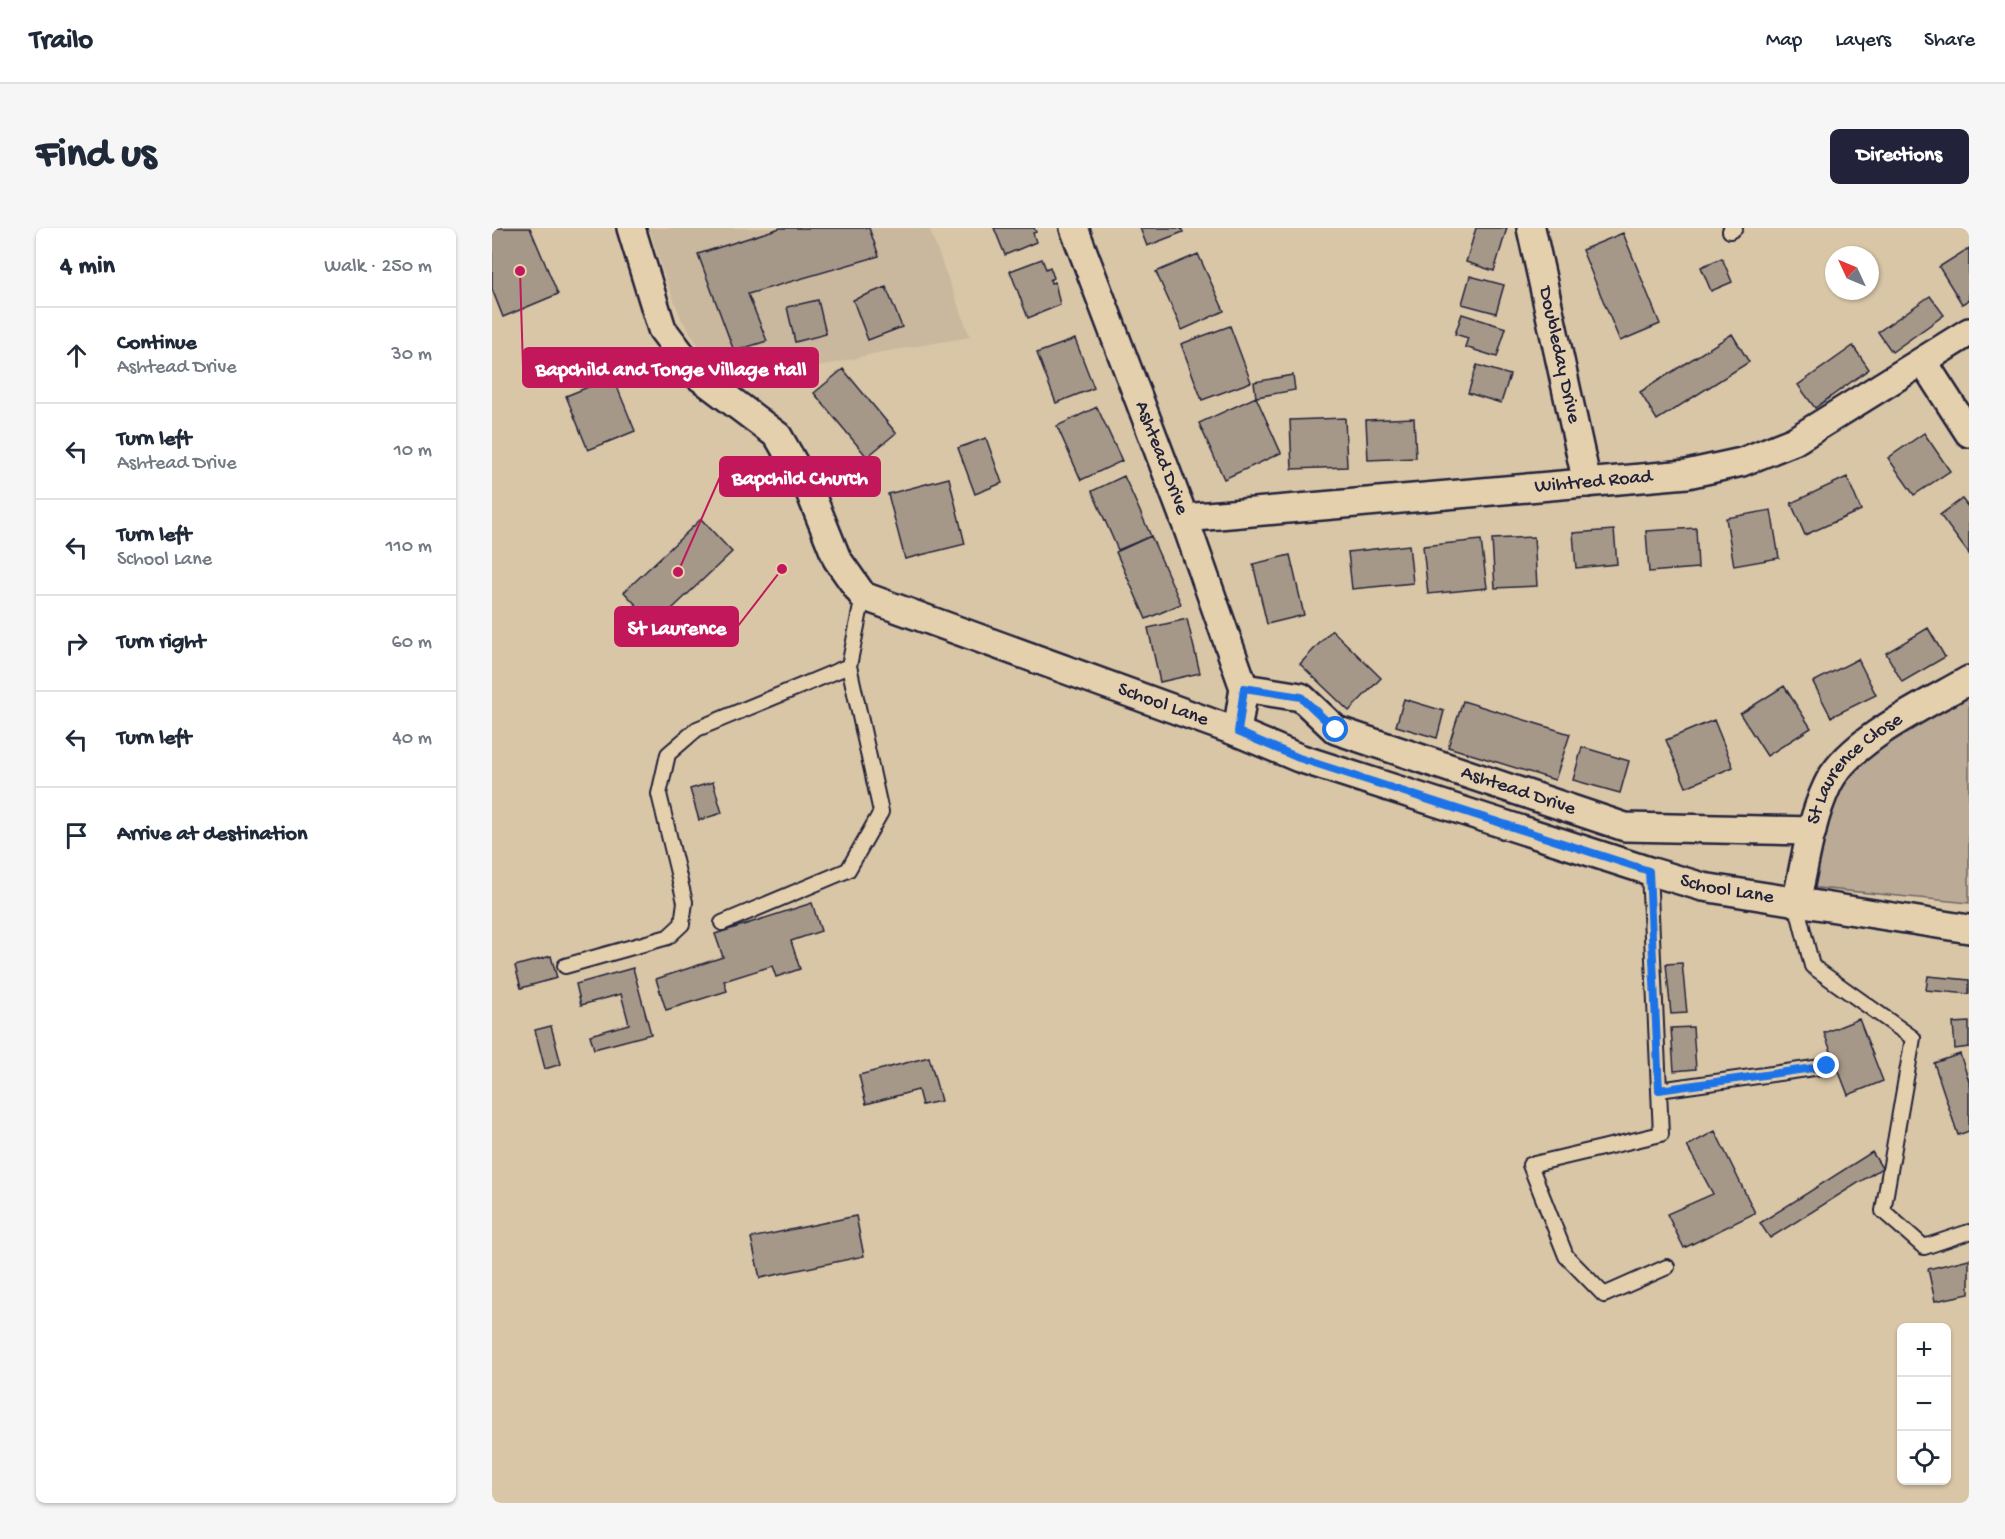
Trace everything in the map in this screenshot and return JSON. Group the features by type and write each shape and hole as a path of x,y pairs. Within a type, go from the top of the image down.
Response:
{"street":[{"path":"631,228 662,328 697,375 778,436 810,492 837,559 863,596"},
{"name":"Ashtead Drive","path":"1074,228 1184,518 1244,688 1238,732"},
{"name":"Doubleday Drive","path":"1532,228 1587,483"},
{"name":"Wihtred Road","path":"1184,518 1687,474 1742,462 1794,441 1924,363 1969,332"},
{"path":"1924,363 1969,433"},
{"name":"School Lane","path":"863,596 1238,732 1299,758 1649,871 1703,887 1969,929"},
{"name":"St Laurence Close","path":"1796,903 1812,831 1827,785 1856,747 1969,680"},
{"name":"Ashtead Drive","path":"1244,688 1301,697 1336,730 1625,827 1812,831"}],"lane":[{"path":"722,923 848,870 880,812 849,666 863,596"},
{"path":"565,966 668,937 682,924 685,902 659,794 668,754 697,729 849,666"},
{"path":"1649,871 1661,1134 1530,1165 1566,1256 1604,1295 1667,1267"},
{"path":"1796,903 1812,966 1913,1038 1883,1211 1924,1248 1969,1232"},
{"path":"1659,1090 1827,1066"}],"shaded area":[{"path":"649,228 929,228 970,337 877,353 735,387 699,346 682,320 666,281"},
{"path":"1969,695 1969,903 1808,887 1839,790 1863,755"}],"building":[{"path":"492,228 530,228 558,294 503,317 492,289"},
{"path":"780,228 869,228 879,256 748,294 767,341 734,351 698,254"},
{"path":"994,228 1034,228 1036,242 1005,255"},
{"path":"1140,228 1181,228 1183,232 1147,246"},
{"path":"1476,228 1507,228 1494,271 1466,262"},
{"path":"1623,233 1660,324 1620,341 1582,250"},
{"path":"1969,248 1969,300 1962,304 1939,267"},
{"path":"1198,254 1224,311 1182,330 1156,272"},
{"path":"1722,258 1732,282 1711,291 1701,267"},
{"path":"1042,259 1046,269 1050,267 1054,278 1050,280 1051,283 1055,282 1060,305 1028,318 1010,271"},
{"path":"1470,276 1504,285 1496,313 1462,304"},
{"path":"886,287 902,327 868,340 853,300"},
{"path":"1930,296 1944,315 1892,352 1878,332"},
{"path":"818,300 826,334 795,342 787,307"},
{"path":"1462,314 1506,328 1497,357 1465,347 1468,338 1455,334"},
{"path":"1230,326 1251,382 1202,400 1181,344"},
{"path":"1732,334 1749,362 1657,420 1640,392"},
{"path":"1075,339 1094,388 1056,403 1037,353"},
{"path":"1853,346 1869,369 1815,408 1798,385"},
{"path":"1477,365 1510,375 1501,403 1468,393"},
{"path":"843,369 896,433 867,457 814,393"},
{"path":"1293,375 1295,390 1256,397 1254,382"},
{"path":"613,377 635,431 588,450 566,396"},
{"path":"1256,397 1281,453 1224,479 1199,423"},
{"path":"1097,407 1122,461 1081,480 1057,426"},
{"path":"1345,418 1347,467 1292,469 1290,420"},
{"path":"1414,418 1416,458 1368,460 1366,420"},
{"path":"1924,433 1950,471 1914,495 1888,458"},
{"path":"986,438 1002,483 975,494 958,448"},
{"path":"1124,476 1151,536 1118,550 1092,491"},
{"path":"1847,477 1861,510 1805,535 1791,503"},
{"path":"949,478 965,544 905,559 888,494"},
{"path":"1962,499 1969,508 1969,554 1940,515"},
{"path":"1771,510 1779,558 1734,566 1726,518"},
{"path":"701,519 732,552 655,625 624,592"},
{"path":"1696,528 1698,568 1649,572 1646,531"},
{"path":"1614,530 1617,564 1576,568 1573,533"},
{"path":"1151,536 1181,604 1146,619 1116,552"},
{"path":"1534,537 1537,586 1495,588 1492,539"},
{"path":"1481,540 1487,588 1428,594 1423,546"},
{"path":"1409,545 1413,583 1352,589 1348,552"},
{"path":"1290,555 1304,615 1267,624 1253,564"},
{"path":"1187,619 1200,673 1160,682 1148,628"},
{"path":"1928,628 1945,657 1902,682 1886,653"},
{"path":"1332,630 1381,678 1349,711 1300,664"},
{"path":"1858,659 1876,695 1831,717 1813,682"},
{"path":"1784,686 1811,728 1767,756 1740,714"},
{"path":"1404,699 1444,711 1437,738 1396,726"},
{"path":"1463,701 1570,734 1555,780 1448,747"},
{"path":"1714,720 1733,767 1686,787 1666,740"},
{"path":"1582,747 1629,761 1620,793 1573,780"},
{"path":"713,782 722,813 699,820 690,789"},
{"path":"812,903 821,931 791,941 800,969 776,977 772,966 724,981 727,991 666,1010 656,979 723,957 715,934"},
{"path":"551,956 557,978 521,988 515,966"},
{"path":"1682,963 1687,1013 1671,1014 1666,964"},
{"path":"633,968 651,1034 594,1049 590,1035 629,1024 621,994 581,1005 576,984"},
{"path":"1928,976 1969,980 1969,994 1926,990"},
{"path":"1859,1019 1883,1081 1848,1095 1824,1033"},
{"path":"1969,1022 1969,1047 1955,1049 1953,1023"},
{"path":"551,1026 561,1064 545,1069 535,1030"},
{"path":"1693,1027 1696,1069 1674,1071 1671,1028"},
{"path":"1960,1054 1969,1081 1969,1131 1958,1135 1934,1063"},
{"path":"929,1057 941,1101 922,1105 918,1090 866,1104 859,1075"},
{"path":"1715,1131 1755,1213 1684,1248 1667,1214 1713,1194 1687,1146"},
{"path":"1872,1152 1882,1168 1770,1238 1760,1223"},
{"path":"856,1216 864,1256 760,1278 751,1238"},
{"path":"1969,1259 1969,1294 1935,1301 1928,1269"}],"place":[{"name":"Bapchild and Tonge Village Hall","path":"520,271"},
{"name":"St Laurence","path":"782,569"},
{"name":"Bapchild Church","path":"678,572"}],"route":[{"path":"1336,730 1301,697 1244,688 1238,732 1299,758 1649,871 1659,1090 1827,1066"}]}
